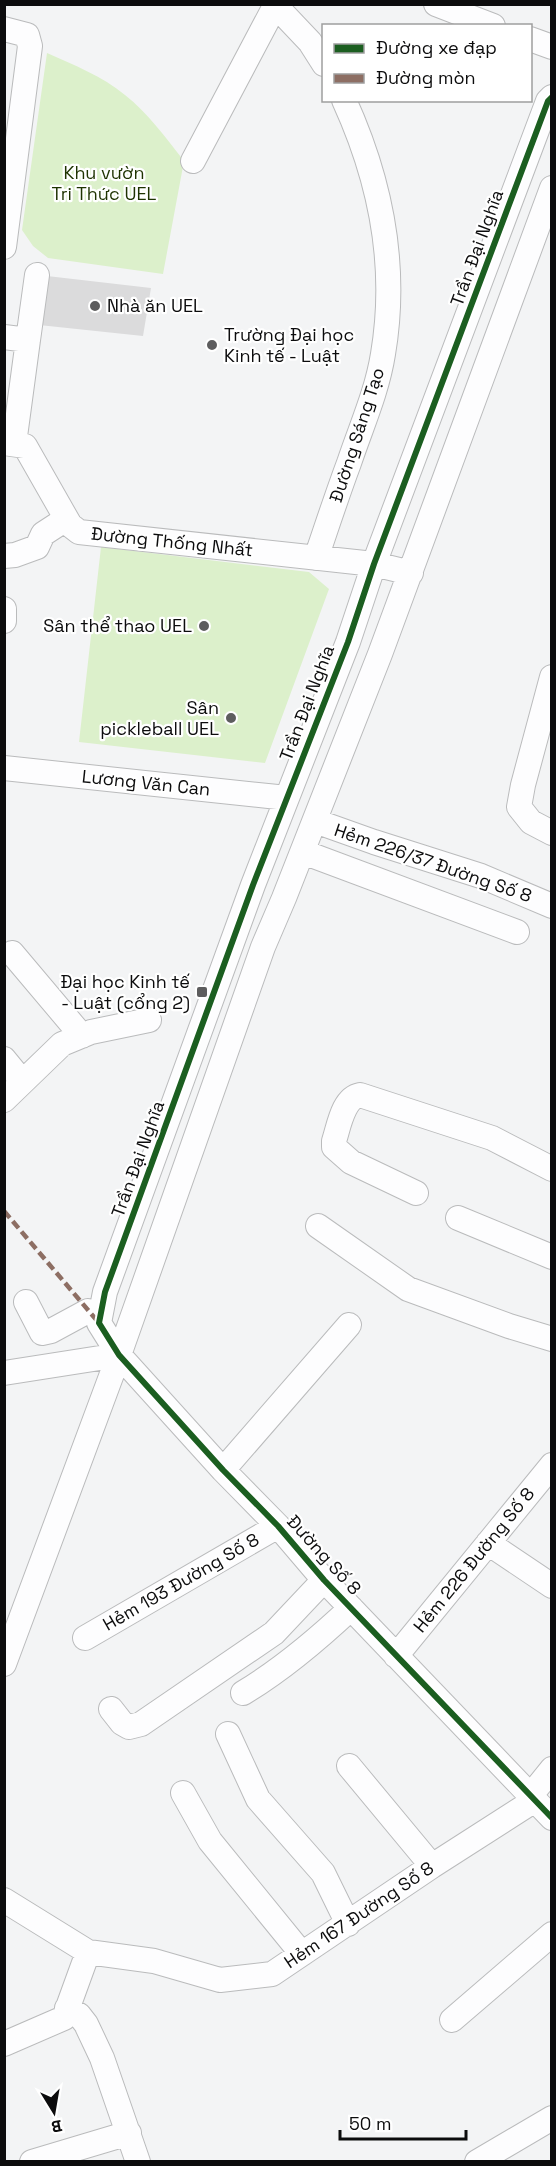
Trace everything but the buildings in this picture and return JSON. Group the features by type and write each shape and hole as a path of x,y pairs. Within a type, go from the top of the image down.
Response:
{"street":[{"path":"436,4 488,24"},
{"path":"194,161 275,5 310,42 322,61"},
{"path":"4,247 30,59 30,46 16,32"},
{"path":"532,39 552,47"},
{"name":"Trần Đại Nghĩa","path":"93,1317 105,1292 244,911 348,642 374,564 550,100"},
{"name":"Đường Sáng Tạo","path":"316,558 372,399 383,356 387,321 388,272 384,224 376,184 361,137 345,102"},
{"path":"4,1664 118,1355 272,924 303,852 411,573 552,188"},
{"path":"9,444 16,339 37,275"},
{"name":"Đường Thống Nhất","path":"9,444 25,446 66,519 73,528 80,532 374,564 411,573"},
{"path":"4,556 37,548 43,534 66,519"},
{"path":"4,609 4,621"},
{"path":"552,677 519,807 531,822 552,833"},
{"name":"Lương Văn Can","path":"4,768 287,798"},
{"name":"Hẻm 226/37 Đường Số 8","path":"315,821 374,843 481,876 552,906"},
{"path":"303,852 518,932"},
{"path":"244,911 272,924"},
{"path":"12,952 82,1036"},
{"path":"4,1100 62,1044 91,1032 148,1020"},
{"path":"4,1059 22,1081"},
{"path":"416,1193 351,1162 334,1147 347,1103 354,1097 360,1095 492,1138 552,1168"},
{"path":"458,1218 552,1257"},
{"path":"318,1226 408,1289 509,1326 552,1339"},
{"path":"27,1302 42,1332 93,1317"},
{"name":"Đường Số 8","path":"93,1317 118,1355 223,1470 278,1526 324,1580 533,1798"},
{"path":"223,1470 349,1325"},
{"path":"4,1373 118,1355"},
{"name":"Hẻm 226 Đường Số 8","path":"396,1656 488,1543 544,1488 552,1465"},
{"name":"Hẻm 193 Đường Số 8","path":"85,1638 278,1526"},
{"path":"488,1543 552,1586"},
{"path":"111,1709 129,1728 141,1724 274,1633 324,1580"},
{"path":"243,1693 272,1676 321,1637 351,1608"},
{"path":"228,1734 258,1799 323,1873 348,1924"},
{"path":"349,1766 432,1866"},
{"name":"Hẻm 167 Đường Số 8","path":"4,1900 88,1952 154,1961 220,1980 272,1974 533,1798 552,1769"},
{"path":"183,1793 210,1841 302,1954"},
{"path":"533,1798 552,1818"},
{"path":"452,2020 552,1934"},
{"path":"4,2044 63,2018 88,1952"},
{"path":"67,2008 79,2015 86,2024 102,2058 138,2162"},
{"path":"477,2162 552,2118"},
{"path":"32,2162 129,2133"}],"green space":[{"name":"Khu vườn Tri Thức UEL","path":"47,53 97,77 125,95 149,118 184,161 163,274 48,258 33,246 22,230"},
{"name":"Sân thể thao UEL","path":"101,547 309,572 329,589 265,763 79,742"}],"marked path":[{"path":"4,1211 99,1323"}],"cycle path":[{"path":"552,97 548,101 374,564 348,642 253,885 105,1292 99,1323 119,1355 223,1470 278,1526 324,1580 552,1818"}],"place":[{"name":"Nhà ăn UEL","path":"95,306"},
{"name":"Trường Đại học Kinh tế - Luật","path":"212,345"},
{"name":"Sân thể thao UEL","path":"204,626"},
{"name":"Sân pickleball UEL","path":"231,718"},
{"name":"Đại học Kinh tế - Luật (cổng 2)","path":"202,992"}]}
